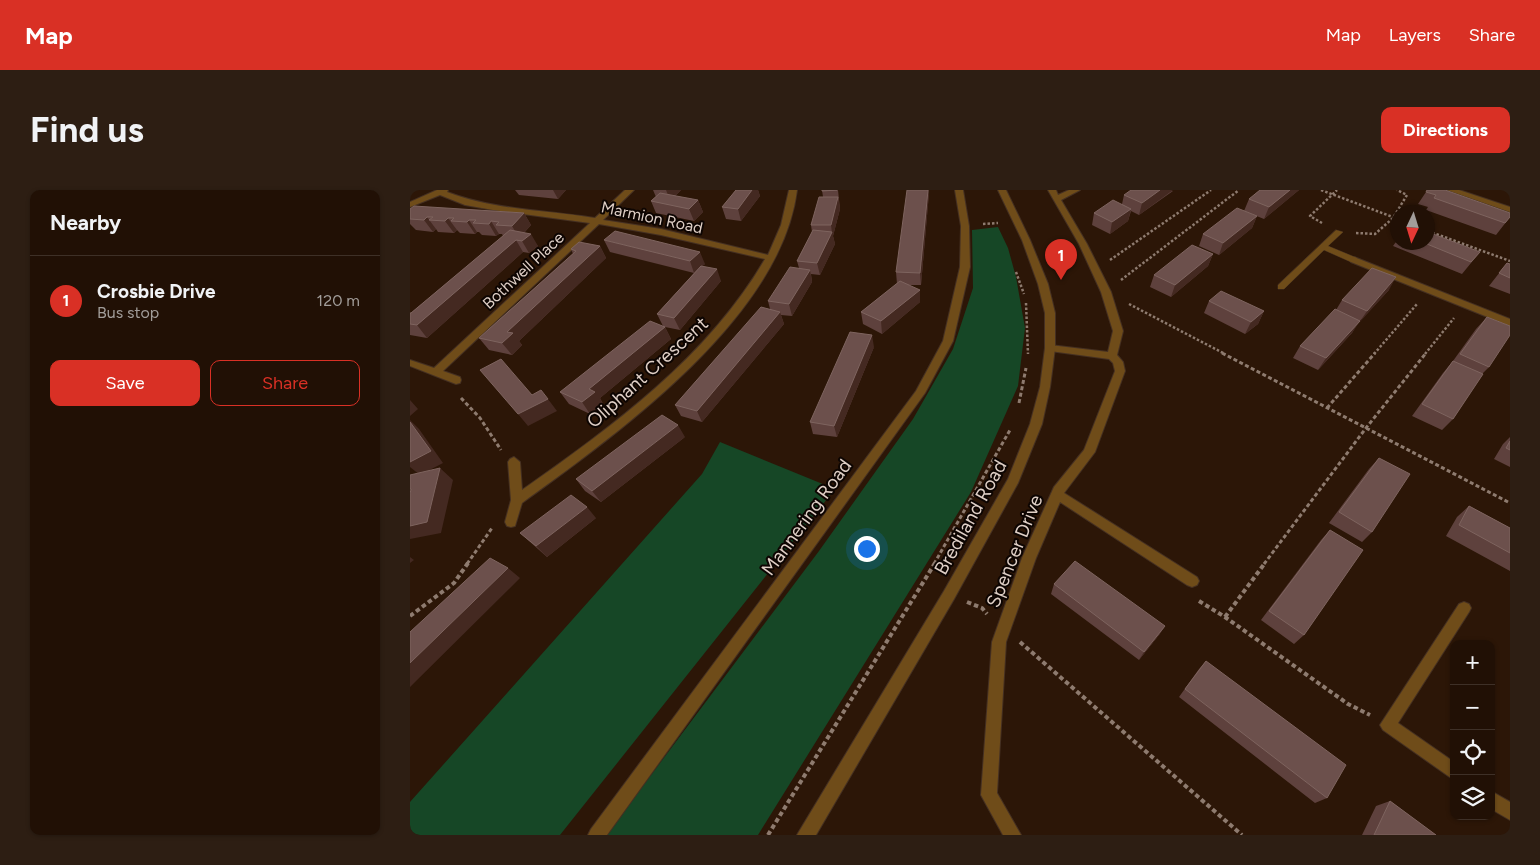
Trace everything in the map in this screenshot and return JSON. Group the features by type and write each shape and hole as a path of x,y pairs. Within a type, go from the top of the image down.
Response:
{"street":[{"name":"Bothwell Place","path":"436,372 630,190"},
{"name":"Oliphant Crescent","path":"517,500 625,420 694,358 726,324 771,258 786,226 792,206 793,190"},
{"name":"Mannering Road","path":"597,835 920,394 948,341 965,267 965,226 959,190"},
{"name":"Brediland Road","path":"806,835 949,595 1014,480 1036,424 1045,387 1050,348 1050,313 1043,284 1026,240 1002,190"},
{"path":"1050,348 1112,356 1118,331 1106,292 1054,194 1076,190"},
{"path":"1450,190 1510,210"},
{"name":"Marmion Road","path":"442,191 468,203 492,208 597,221 661,232 771,258"},
{"path":"410,205 442,191"},
{"path":"1354,260 1510,323"},
{"name":"Spencer Drive","path":"1012,835 989,795 999,642 1056,495 1060,487 1089,452 1115,390 1120,371 1118,362 1112,356"},
{"path":"412,363 456,380"},
{"path":"511,522 517,500 514,462"},
{"path":"1056,495 1077,506 1192,581"},
{"path":"1450,769 1388,725 1464,608"},
{"path":"1495,801 1510,812"}],"lane":[{"path":"1281,286 1308,264 1339,232"},
{"path":"1323,247 1354,260"}],"path":[{"path":"1096,271 1211,190"},
{"path":"1239,190 1106,292 1510,503"},
{"path":"1321,190 1390,217"},
{"path":"1397,190 1407,194 1401,205"},
{"path":"994,214 1001,230"},
{"path":"1375,234 1390,221"},
{"path":"1435,233 1510,261"},
{"path":"1016,270 1027,312 1028,357"},
{"path":"1327,408 1429,290"},
{"path":"1225,617 1366,428 1465,305"},
{"path":"1016,413 1026,366"},
{"path":"456,380 454,390 480,418 504,454 514,462"},
{"path":"768,835 942,551 1015,422"},
{"path":"410,616 454,583 492,528 511,522"},
{"path":"1192,581 1188,594 1225,617 1348,704 1388,725"},
{"path":"949,595 982,608 1003,630 1030,650 1242,835"}],"green space":[{"path":"998,227 1008,248 1016,277 1025,328 1018,386 971,492 758,835 606,835 819,551 913,419 953,349 973,288 972,230"},
{"path":"720,442 835,489 560,835 410,835 410,802 702,474"}],"building":[{"path":"736,190 752,190 738,209 722,207"},
{"path":"907,190 928,190 920,273 896,272"},
{"path":"1131,190 1160,190 1142,203 1124,195"},
{"path":"1260,190 1290,190 1269,207 1249,199"},
{"path":"1427,190 1445,190 1510,213 1510,217 1505,223 1434,198 1436,195 1426,192"},
{"path":"660,193 698,200 689,209 651,201"},
{"path":"819,197 838,197 831,225 811,225"},
{"path":"1113,200 1131,209 1112,222 1094,213"},
{"path":"414,206 524,213 512,226 496,225 499,222 491,221 489,224 473,223 476,220 469,220 467,222 451,221 454,218 448,218 445,221 429,220 433,217 427,217 424,220 410,219 410,209"},
{"path":"1237,208 1257,216 1223,243 1203,234"},
{"path":"510,230 531,234 522,241 516,240 417,325 410,324 410,313"},
{"path":"813,230 832,232 817,263 797,261"},
{"path":"615,231 700,252 690,261 604,240"},
{"path":"1435,235 1480,252 1471,262 1435,247"},
{"path":"579,242 600,246 507,332 513,333 502,343 479,338 576,251 571,249"},
{"path":"1192,245 1213,254 1175,285 1154,275"},
{"path":"1507,263 1510,264 1510,278 1499,273"},
{"path":"701,266 717,269 674,318 657,314"},
{"path":"790,267 810,270 789,304 768,301"},
{"path":"1372,268 1396,277 1367,311 1342,300"},
{"path":"900,281 920,290 881,321 861,312"},
{"path":"1221,291 1264,311 1251,322 1209,301"},
{"path":"761,307 780,312 697,411 675,405"},
{"path":"1335,309 1360,321 1326,358 1300,346"},
{"path":"1487,317 1510,326 1510,335 1489,367 1460,354"},
{"path":"650,321 665,327 589,389 595,392 582,402 560,392"},
{"path":"850,332 872,335 834,426 810,422"},
{"path":"501,359 532,395 541,390 548,399 518,414 480,370"},
{"path":"1453,361 1483,374 1453,419 1422,404"},
{"path":"662,415 678,425 592,491 576,479"},
{"path":"410,422 431,451 410,462"},
{"path":"1510,441 1510,450 1506,448"},
{"path":"1379,458 1410,474 1372,532 1339,512"},
{"path":"440,468 427,522 410,526 410,475"},
{"path":"571,495 587,507 536,546 520,533"},
{"path":"1469,506 1510,528 1510,553 1459,525"},
{"path":"1330,530 1363,550 1304,635 1269,611"},
{"path":"490,558 508,568 410,663 410,632"},
{"path":"1075,561 1165,626 1144,652 1054,584"},
{"path":"1206,661 1346,765 1327,798 1185,689"},
{"path":"1390,801 1436,835 1374,835"}],"place":[{"name":"Crosbie Drive","path":"1061,280"}]}
